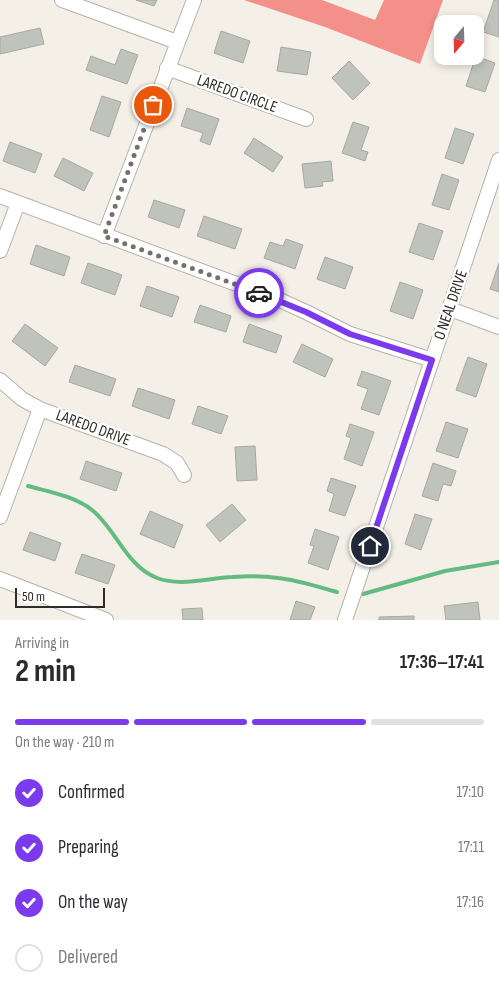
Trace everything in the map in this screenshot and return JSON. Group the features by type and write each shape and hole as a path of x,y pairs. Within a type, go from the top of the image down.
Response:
{"street":[{"path":"62,0 177,42"},
{"path":"104,236 194,0"},
{"name":"LAREDO CIRCLE","path":"168,68 306,119"},
{"name":"O NEAL DRIVE","path":"345,620 499,160"},
{"path":"0,196 282,301 350,334 432,360"},
{"path":"0,251 18,203"},
{"path":"450,309 499,327"},
{"name":"LAREDO DRIVE","path":"0,380 22,399 40,409 163,454 176,463 184,476"},
{"path":"0,517 40,409"},
{"path":"0,579 106,620"}],"shaded area":[{"path":"244,0 322,0 375,20 384,0 443,0 438,15 434,15 434,25 420,64 325,27"}],"building":[{"path":"136,0 157,0 154,6"},
{"path":"494,0 499,0 499,37 484,32"},
{"path":"40,28 44,44 0,54 0,37"},
{"path":"221,31 250,41 243,63 214,53"},
{"path":"281,47 311,52 307,75 277,71"},
{"path":"121,49 138,55 127,84 86,70 91,56 115,65"},
{"path":"484,59 495,63 485,92 466,86 473,65 484,65"},
{"path":"349,61 370,83 353,100 332,78"},
{"path":"102,96 121,102 109,137 90,130"},
{"path":"187,108 219,119 210,145 200,141 203,133 181,126"},
{"path":"353,122 369,127 361,150 368,152 365,161 342,153"},
{"path":"455,128 474,134 463,164 445,158"},
{"path":"254,138 283,157 273,172 244,153"},
{"path":"10,142 42,154 35,173 3,161"},
{"path":"63,158 93,173 84,191 54,176"},
{"path":"331,161 333,181 322,182 323,186 305,188 302,164"},
{"path":"442,174 459,180 449,210 432,205"},
{"path":"154,200 185,210 179,228 148,217"},
{"path":"204,216 242,229 235,249 197,236"},
{"path":"419,223 443,231 433,260 409,252"},
{"path":"286,239 303,245 295,269 264,258 270,242 283,246"},
{"path":"36,245 70,257 64,276 30,264"},
{"path":"325,257 353,267 345,289 317,279"},
{"path":"88,263 122,275 115,295 81,283"},
{"path":"499,263 499,292 490,289"},
{"path":"400,282 423,290 413,319 390,311"},
{"path":"147,286 179,297 172,317 140,306"},
{"path":"200,305 231,316 226,332 194,322"},
{"path":"25,324 58,348 45,366 12,341"},
{"path":"249,324 282,336 276,353 243,342"},
{"path":"302,344 333,359 325,377 293,362"},
{"path":"468,357 487,364 476,397 456,390"},
{"path":"75,365 116,379 110,396 69,382"},
{"path":"362,371 391,381 379,415 361,409 368,389 357,385"},
{"path":"138,388 175,400 169,419 132,406"},
{"path":"198,406 228,416 221,434 192,424"},
{"path":"446,422 468,429 458,458 436,451"},
{"path":"350,424 374,432 362,466 344,459 351,438 346,436"},
{"path":"255,446 257,480 237,481 235,447"},
{"path":"86,461 122,473 116,491 80,479"},
{"path":"433,463 456,471 451,486 443,484 438,501 422,496"},
{"path":"331,478 356,486 345,516 329,511 334,494 327,491"},
{"path":"232,504 246,520 220,542 206,525"},
{"path":"150,511 183,525 174,548 140,534"},
{"path":"415,514 432,519 421,550 405,544"},
{"path":"315,529 339,537 328,570 308,563 314,546 310,545"},
{"path":"30,532 61,543 55,561 23,550"},
{"path":"82,554 115,565 108,584 75,573"},
{"path":"296,601 315,607 310,620 290,620"},
{"path":"478,602 480,620 446,620 444,606"},
{"path":"202,608 203,620 183,620 182,609"},
{"path":"414,616 414,620 379,620 379,617"}],"waterway":[{"path":"28,486 70,498 85,505 108,527 137,565 157,578 166,581 185,582 232,577 267,577 293,580 337,592"},
{"path":"363,594 445,571 499,562"}],"way so far":[{"path":"153,105 104,236 259,293"}],"route":[{"path":"259,293 282,301 350,334 432,360 370,546"}]}
